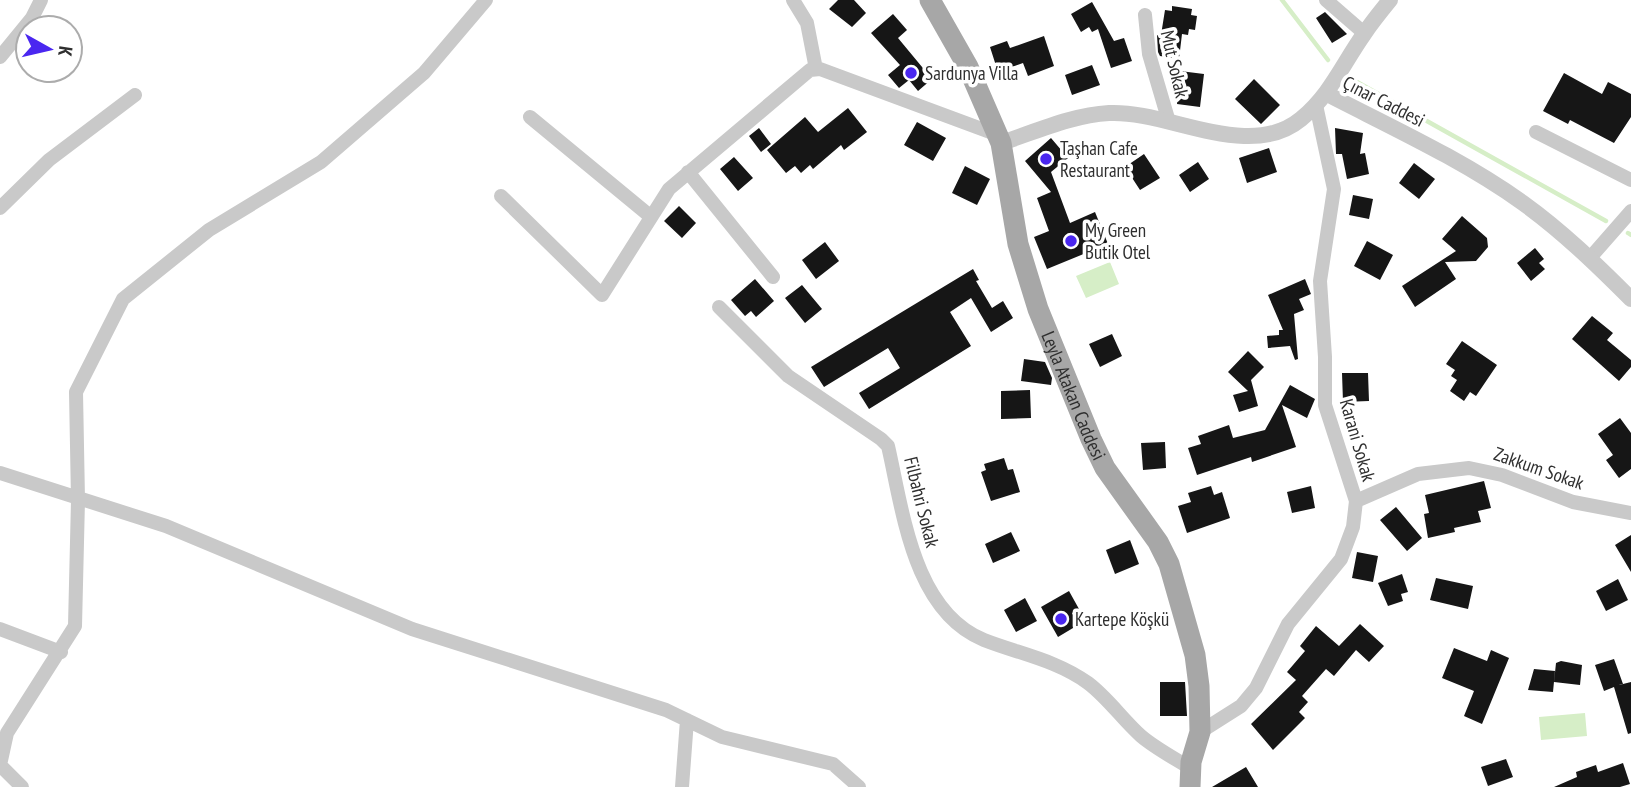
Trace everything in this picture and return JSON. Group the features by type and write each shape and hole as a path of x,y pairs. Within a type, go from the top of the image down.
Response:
{"main road":[{"name":"Leyla Atakan Caddesi","path":"930,0 968,66 999,139 1018,244 1065,375 1105,468 1158,542 1169,564 1195,655 1200,732 1190,777"}],"street":[{"path":"0,57 32,18 41,0"},
{"path":"22,787 0,765 7,733 61,652 75,626 78,500 76,392 124,299 209,230 321,162 424,73 486,0"},
{"path":"793,0 807,23 816,69"},
{"path":"1326,0 1364,33"},
{"path":"1322,100 1364,33 1390,0"},
{"name":"Mut Sokak","path":"1145,15 1149,54 1169,122"},
{"path":"816,69 999,139"},
{"path":"501,196 602,295 669,189 816,69"},
{"path":"0,208 49,160 135,95"},
{"name":"Çınar Caddesi","path":"999,139 1095,114 1124,113 1238,135 1264,136 1280,132 1299,121 1322,100 1491,183 1523,203 1631,299"},
{"name":"Karani Sokak","path":"1200,732 1241,706 1256,688 1288,624 1340,559 1353,527 1356,501 1325,405 1320,281 1334,188 1322,100"},
{"path":"530,117 650,216"},
{"path":"1536,132 1631,180"},
{"path":"688,172 773,277"},
{"path":"1589,259 1631,211"},
{"name":"Filbahri Sokak","path":"719,307 788,376 888,446 909,544 926,582 953,617 984,639 1038,657 1088,683 1143,737 1190,777"},
{"name":"Zakkum Sokak","path":"1356,501 1418,474 1469,468 1502,475 1573,502 1631,513"},
{"path":"0,473 166,526 412,629 666,710 722,737 833,764 859,787"},
{"path":"0,629 61,652"},
{"path":"681,787 687,720"}],"shaded area":[{"path":"1110,262 1119,284 1086,298 1076,276"},
{"path":"1585,713 1587,736 1541,740 1539,717"}],"building":[{"path":"838,0 854,0 866,13 852,27 829,9"},
{"path":"1092,2 1114,41 1124,38 1132,61 1111,68 1098,29 1092,32 1089,27 1081,32 1071,14"},
{"path":"1172,6 1192,9 1191,15 1197,16 1195,30 1189,29 1188,35 1182,34 1179,59 1160,56 1158,52 1157,35 1161,35 1165,10 1172,11"},
{"path":"1325,12 1347,34 1332,43 1316,18"},
{"path":"893,14 907,30 898,38 932,79 918,91 909,80 899,88 888,75 900,65 871,33"},
{"path":"1044,36 1054,66 1028,76 1023,63 998,72 990,47 1007,41 1010,48"},
{"path":"1092,65 1100,85 1072,95 1065,75"},
{"path":"1180,71 1204,74 1200,107 1177,104"},
{"path":"1564,73 1602,94 1608,82 1631,94 1631,117 1614,143 1570,120 1568,124 1543,111"},
{"path":"1254,79 1280,105 1261,124 1235,99"},
{"path":"848,108 867,132 844,150 841,145 813,169 810,165 801,173 795,166 786,173 767,150 805,117 818,132"},
{"path":"917,122 946,138 933,161 904,145"},
{"path":"759,128 771,144 761,152 749,136"},
{"path":"1335,128 1363,133 1360,154 1365,153 1369,174 1347,179 1342,154 1336,154"},
{"path":"1051,138 1068,158 1051,172 1070,223 1095,212 1108,244 1047,269 1034,237 1049,231 1037,198 1051,192 1025,161"},
{"path":"1269,148 1277,172 1247,183 1239,158"},
{"path":"1144,154 1160,178 1140,190 1125,167"},
{"path":"734,157 753,178 738,191 720,169"},
{"path":"1198,162 1209,179 1190,192 1179,175"},
{"path":"1414,163 1435,179 1419,199 1399,183"},
{"path":"965,166 990,179 977,205 952,193"},
{"path":"1353,195 1373,199 1369,219 1349,215"},
{"path":"679,206 696,223 682,238 664,221"},
{"path":"1462,216 1487,238 1488,247 1476,261 1445,262 1456,279 1415,307 1402,286 1456,251 1442,239"},
{"path":"1367,241 1393,255 1380,280 1354,266"},
{"path":"825,242 839,261 816,279 802,260"},
{"path":"1535,248 1544,259 1539,263 1545,269 1531,281 1517,263"},
{"path":"973,269 979,280 976,281 992,308 1003,301 1013,318 991,332 971,298 950,312 971,346 869,409 859,393 900,368 888,348 824,387 811,367"},
{"path":"755,279 774,301 756,317 751,311 745,316 731,300"},
{"path":"1305,279 1311,294 1299,299 1304,310 1294,314 1298,359 1295,360 1290,346 1268,348 1267,336 1279,335 1279,330 1283,330 1268,295"},
{"path":"802,285 822,309 805,323 785,298"},
{"path":"1592,316 1613,333 1607,340 1631,360 1631,367 1619,381 1572,339"},
{"path":"1112,334 1122,356 1100,367 1089,344"},
{"path":"1462,341 1497,365 1476,396 1470,392 1464,401 1450,391 1457,380 1451,376 1455,370 1446,364"},
{"path":"1248,351 1264,367 1251,380 1258,406 1239,412 1233,395 1248,391 1228,372"},
{"path":"1024,359 1045,362 1052,378 1051,385 1021,381"},
{"path":"1342,373 1368,373 1369,401 1343,402"},
{"path":"1290,385 1315,399 1307,418 1282,405 1296,447 1252,462 1251,457 1197,475 1188,448 1201,444 1198,436 1229,425 1233,438 1265,430"},
{"path":"1030,390 1031,418 1001,419 1001,391"},
{"path":"1620,418 1631,433 1631,469 1619,478 1606,460 1613,455 1598,434"},
{"path":"1165,442 1166,468 1143,470 1141,443"},
{"path":"1004,458 1008,470 1013,469 1020,492 991,501 981,472 986,470 984,464"},
{"path":"1484,481 1491,508 1478,511 1481,522 1428,538 1424,514 1429,513 1425,495"},
{"path":"1211,486 1214,495 1222,492 1230,518 1187,533 1178,506 1191,502 1188,493"},
{"path":"1311,486 1315,508 1292,513 1287,492"},
{"path":"1396,507 1422,538 1407,551 1380,520"},
{"path":"1011,532 1020,551 993,563 985,544"},
{"path":"1631,535 1631,572 1615,545"},
{"path":"1130,540 1139,564 1115,574 1106,550"},
{"path":"1357,552 1378,556 1373,582 1352,578"},
{"path":"1402,574 1408,592 1401,594 1403,601 1388,606 1378,583"},
{"path":"1436,578 1473,586 1468,609 1430,600"},
{"path":"1618,579 1628,600 1606,611 1596,591"},
{"name":"Kartepe Köşkü","path":"1069,591 1079,609 1072,613 1078,625 1058,637 1041,607"},
{"path":"1025,598 1037,621 1016,632 1004,610"},
{"path":"1360,624 1384,646 1369,662 1356,650 1334,676 1326,669 1302,696 1308,702 1299,712 1305,718 1273,750 1251,724 1296,680 1287,672 1305,651 1300,646 1316,626 1339,646"},
{"path":"1454,648 1487,661 1491,650 1509,658 1482,724 1464,716 1474,691 1442,678"},
{"path":"1614,659 1623,684 1631,682 1631,733 1628,734 1614,687 1604,691 1595,665"},
{"path":"1561,661 1582,665 1580,685 1554,682 1556,663"},
{"path":"1534,669 1555,671 1553,692 1528,690"},
{"path":"1160,682 1185,682 1187,716 1160,716"},
{"path":"1506,759 1513,777 1488,786 1481,767"},
{"path":"1623,763 1630,784 1620,787 1554,787 1577,777 1576,772 1596,765 1598,772"},
{"path":"1246,767 1258,787 1212,787"}],"waterway":[{"path":"1282,0 1328,60"},
{"path":"1348,77 1606,221"}],"place":[{"name":"Sardunya Villa","path":"911,73"},
{"name":"Taşhan Cafe Restaurant","path":"1046,159"},
{"name":"My Green Butik Otel","path":"1071,241"},
{"name":"Kartepe Köşkü","path":"1061,619"}]}
